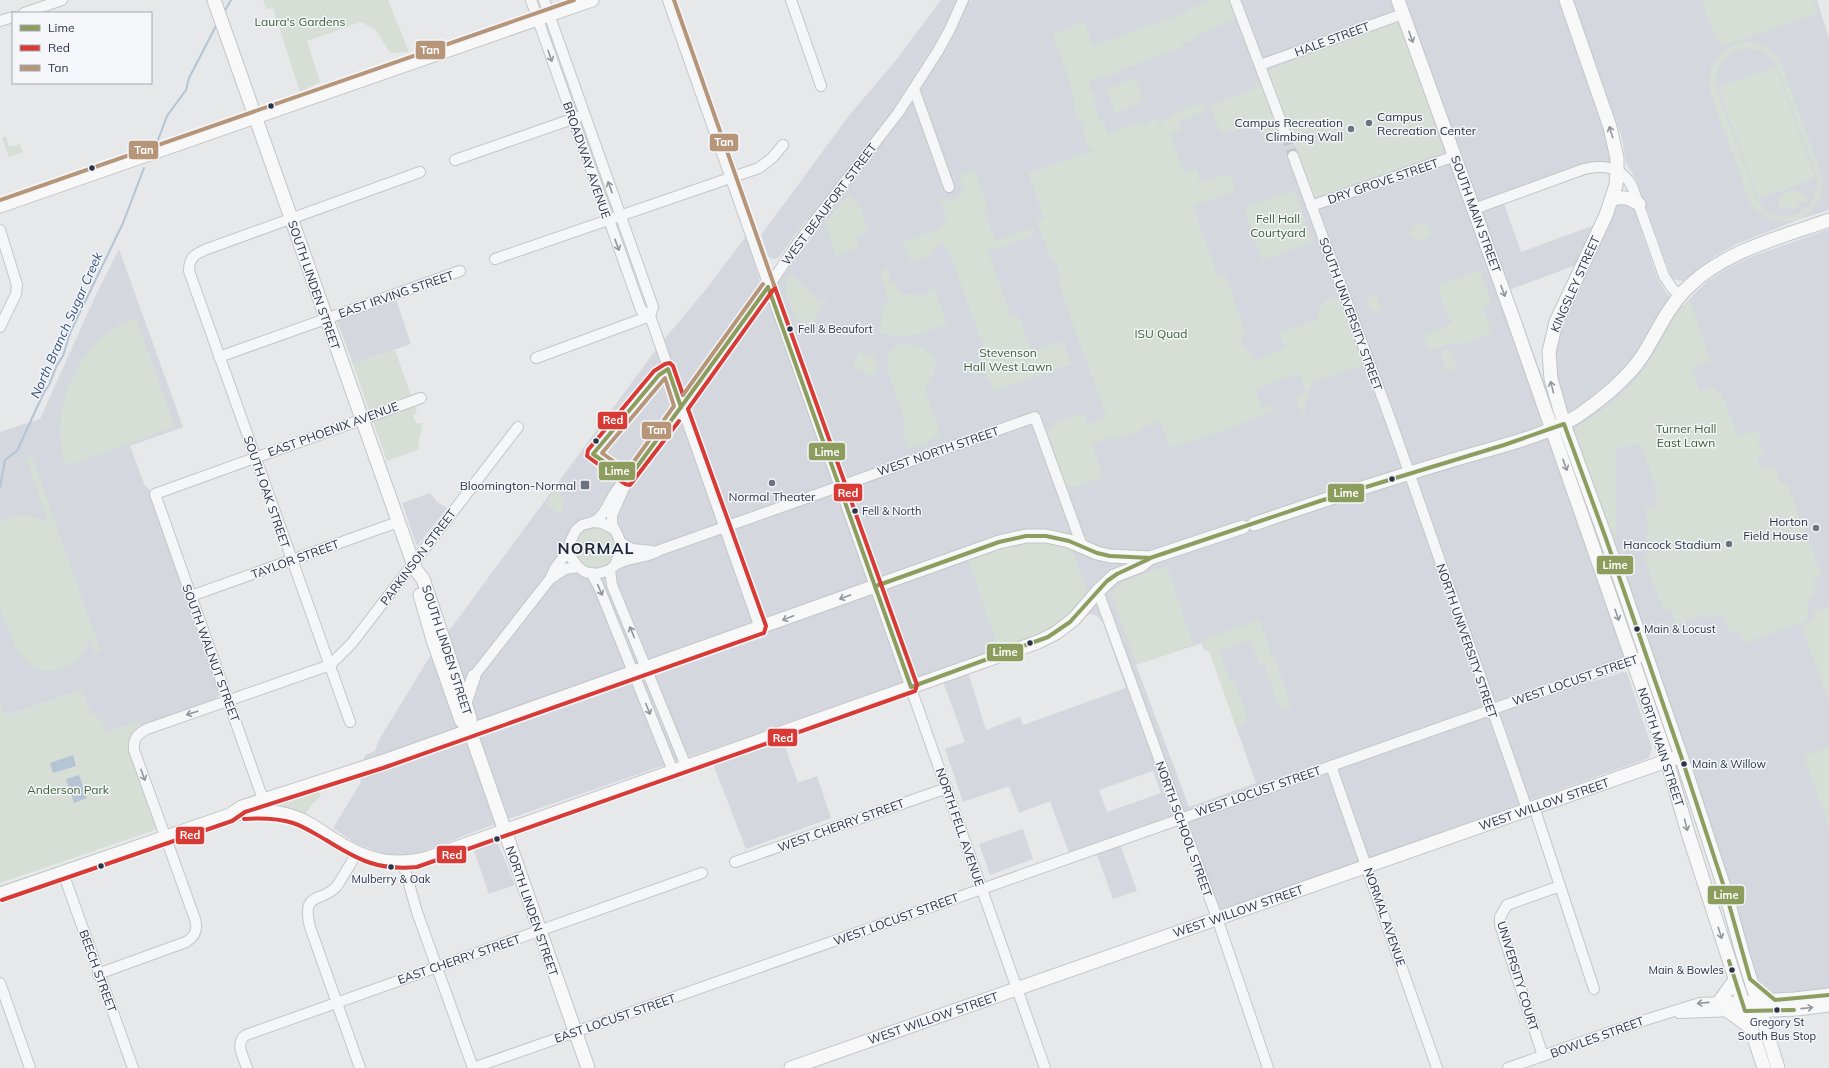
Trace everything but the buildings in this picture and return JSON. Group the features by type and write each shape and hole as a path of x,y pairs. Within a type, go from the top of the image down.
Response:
{"main road":[{"name":"SOUTH LINDEN STREET","path":"214,0 414,567 416,580 433,640 461,720 470,731"},
{"path":"0,206 401,68 592,0"},
{"name":"SOUTH MAIN STREET","path":"1398,0 1552,428"},
{"name":"KINGSLEY STREET","path":"1564,424 1550,379 1549,352 1552,337 1562,307 1612,199 1618,158 1610,127 1566,0"},
{"path":"1612,199 1622,197 1628,198 1639,204"},
{"path":"265,805 303,821 356,853 376,860 401,863 428,858 1038,642 1056,633 1074,619 1098,590 1114,576 1140,566 1150,558 1408,473 1564,424 1604,396 1622,379 1639,360 1670,309 1680,296 1705,273 1738,253 1829,220"},
{"name":"NORTH MAIN STREET","path":"1564,424 1681,756 1725,890 1758,1006 1778,1068"},
{"name":"NORTH MAIN STREET","path":"1552,428 1668,760 1688,833 1764,1068"},
{"path":"0,894 230,814 265,805 355,771 999,542 1020,536 1046,536 1069,541 1110,556 1150,558"},
{"name":"SOUTH LINDEN STREET","path":"414,567 423,579 466,703 470,718 470,731"},
{"path":"455,671 461,678 471,678 474,676"},
{"path":"466,703 474,676"},
{"name":"NORTH LINDEN STREET","path":"470,731 588,1068"},
{"name":"WEST WILLOW STREET","path":"794,1067 1681,756"},
{"path":"1750,979 1774,1000"},
{"path":"1735,980 1723,1007 1750,1027"},
{"path":"1758,1006 1774,1000 1829,995"},
{"path":"1744,1006 1758,1006 1785,1010 1829,1005"},
{"path":"1767,1035 1772,1020 1785,1010"}],"street":[{"path":"27,12 62,0"},
{"name":"BROADWAY AVENUE","path":"531,0 544,17 584,115 653,307 650,316 681,408 760,628"},
{"name":"BROADWAY AVENUE","path":"544,0 544,17 573,119 641,310 650,316"},
{"name":"NORTH FELL AVENUE","path":"668,0 768,287 876,586 1045,1068"},
{"path":"791,0 821,86"},
{"name":"WEST BEAUFORT STREET","path":"614,529 612,524 612,515 628,479 757,304 797,244 914,89 950,29 963,0"},
{"path":"1235,0 1286,135"},
{"name":"HALE STREET","path":"1260,65 1403,14"},
{"path":"0,21 12,17"},
{"path":"914,89 949,187"},
{"path":"455,160 584,115"},
{"path":"495,259 730,178 766,164 783,145"},
{"name":"SOUTH UNIVERSITY STREET","path":"1293,156 1408,473"},
{"name":"DRY GROVE STREET","path":"1311,206 1455,156"},
{"path":"1474,209 1584,169 1600,167 1617,170 1626,176 1639,204 1664,276 1672,288 1680,296"},
{"path":"290,218 420,172"},
{"name":"SOUTH OAK STREET","path":"290,218 194,256 190,260 189,271 291,561 350,722"},
{"path":"0,230 17,285 16,294 0,327"},
{"name":"EAST IRVING STREET","path":"219,357 460,271"},
{"path":"536,358 650,316"},
{"name":"EAST PHOENIX AVENUE","path":"155,494 421,398"},
{"name":"WEST NORTH STREET","path":"613,567 623,560 646,557 660,550 1035,417 1082,546"},
{"name":"PARKINSON STREET","path":"330,665 343,654 414,567 518,427"},
{"name":"NORTH UNIVERSITY STREET","path":"1408,473 1491,709 1560,886 1594,989"},
{"name":"WEST BEAUFORT STREET","path":"593,522 601,517 613,494 620,485 628,479"},
{"name":"SOUTH WALNUT STREET","path":"155,494 265,805"},
{"name":"TAYLOR STREET","path":"191,596 398,522"},
{"path":"613,567 603,573 591,573 583,571 578,567 573,562 569,550 570,542 576,530 582,525 593,522 602,523 614,529 620,542 621,551 613,567 612,585 640,670 680,768"},
{"name":"WEST NORTH STREET","path":"620,542 632,549 646,551 660,550"},
{"path":"474,676 550,579 555,568 569,550"},
{"path":"550,579 565,569 578,567"},
{"path":"591,573 640,670 680,768"},
{"name":"NORTH SCHOOL STREET","path":"1098,590 1216,918 1268,1068"},
{"name":"WEST LOCUST STREET","path":"758,968 1180,818 1646,656"},
{"path":"98,974 186,942 196,934 197,924 134,750 135,738 147,729 330,665"},
{"name":"NORMAL AVENUE","path":"1331,766 1437,1068"},
{"name":"WEST CHERRY STREET","path":"735,862 946,788"},
{"path":"356,853 335,888 310,902 307,914 310,927 360,1068"},
{"path":"401,863 473,1068"},
{"name":"BEECH STREET","path":"63,873 133,1068"},
{"name":"EAST CHERRY STREET","path":"247,1068 241,1049 241,1040 246,1035 702,873"},
{"name":"UNIVERSITY COURT","path":"1543,1056 1500,925 1500,917 1507,905 1560,886"},
{"name":"EAST LOCUST STREET","path":"473,1068 758,968"},
{"path":"0,983 30,1068"},
{"name":"BOWLES STREET","path":"1508,1068 1663,1014 1744,1006"}],"shaded area":[{"path":"941,0 1559,0 1605,131 1612,156 1611,175 1600,172 1588,174 1504,204 1521,252 1608,220 1618,203 1633,206 1657,277 1665,291 1680,311 1692,296 1708,281 1728,268 1751,257 1829,229 1829,988 1791,995 1773,994 1757,983 1647,651 1566,688 1623,672 1627,673 1652,748 1649,758 1223,910 1219,908 1185,812 1117,836 1137,891 1113,899 1093,844 1069,853 1050,801 1019,813 1009,786 963,802 945,749 965,742 943,681 906,682 514,817 411,856 384,854 355,843 333,828 361,782 360,775 365,755 375,751 379,740 427,661 657,348 707,288 746,236 765,297 819,228 807,219 778,258 772,259 768,256 761,235 851,113 893,64","holes":["1576,265 1552,315 1544,352 1545,384 1509,290","1091,614 1097,616 1103,623 1126,688 1023,725 1020,717 986,730 968,672 1061,637 1082,618","1202,643 1204,649 1210,653 1256,783 1189,807 1136,665","1153,771 1161,793 1107,812 1099,790"]},
{"path":"1573,0 1817,0 1829,38 1829,210 1800,219 1737,244 1715,256 1683,281 1672,279 1636,180 1626,163 1622,138"},
{"path":"119,249 183,427 130,446 145,486 149,489 220,692 217,698 204,704 141,727 139,721 106,733 97,719 91,715 82,690 5,716 0,701 0,432 40,419 94,299"},
{"path":"396,299 411,344 353,364 337,321"},
{"path":"430,493 437,502 447,508 417,546 402,503"},
{"path":"783,740 798,783 817,776 831,818 746,849 713,764"},
{"path":"1023,829 1033,859 990,875 979,844"},
{"path":"489,842 498,844 515,885 489,894 473,848"}],"green space":[{"name":"Laura's Gardens","path":"263,0 388,0 409,52 390,53 376,30 361,22 307,41 320,82 300,92 273,8 266,9"},
{"name":"ISU Quad","path":"1211,0 1230,0 1237,19 1200,34 1192,41 1182,44 1183,48 1138,63 1138,65 1132,65 1119,69 1120,72 1103,79 1101,76 1089,81 1093,94 1095,93 1097,99 1093,101 1100,120 1102,119 1107,132 1106,134 1136,122 1143,125 1155,119 1158,121 1163,132 1160,122 1189,107 1200,104 1205,105 1207,111 1179,121 1181,130 1170,134 1184,173 1196,169 1200,179 1194,184 1227,174 1230,175 1235,191 1193,206 1218,277 1226,275 1246,335 1240,338 1244,348 1248,348 1253,361 1285,348 1279,333 1317,319 1319,316 1317,312 1325,301 1336,297 1340,299 1363,361 1362,365 1314,382 1309,389 1303,417 1296,397 1306,393 1299,373 1255,389 1262,409 1272,405 1274,412 1200,439 1175,447 1170,447 1160,421 1141,428 1141,431 1114,440 1113,437 1092,444 1101,472 1101,478 1077,486 1066,487 1047,430 1054,423 1083,413 1087,424 1107,417 1068,311 1058,278 1061,277 1056,262 1053,263 1036,221 1044,218 1028,173 1093,151 1087,147 1083,126 1076,115 1071,86 1053,34 1084,21 1093,46 1187,12 1188,9"},
{"path":"1702,0 1814,0 1818,13 1724,46 1715,38"},
{"path":"1400,20 1444,146 1441,154 1318,197 1312,195 1290,134 1264,143 1260,126 1220,133 1211,109 1215,103 1255,88 1254,85 1267,71"},
{"path":"1747,42 1761,45 1773,52 1780,60 1822,176 1822,192 1818,202 1801,218 1778,221 1763,216 1752,205 1746,192 1710,90 1711,72 1714,64 1723,52 1738,44","holes":["1746,48 1764,52 1776,64 1816,174 1817,184 1811,201 1798,213 1789,216 1780,216 1770,213 1757,200 1717,91 1716,76 1718,69 1721,63 1731,53"]},
{"path":"1776,67 1815,178 1758,199 1718,87"},
{"path":"1135,78 1144,102 1115,113 1106,89"},
{"path":"6,136 9,147 20,144 23,152 9,157 2,138"},
{"name":"Stevenson Hall West Lawn","path":"975,170 988,208 984,210 995,241 1032,228 1034,234 1031,237 988,251 1011,316 1018,314 1032,352 1063,341 1071,365 993,391 990,380 987,380 977,351 984,348 948,249 946,250 944,245 932,250 934,254 911,262 903,242 942,228 941,223 947,220 938,196 945,200 955,200 964,190 959,175"},
{"name":"Fell Hall Courtyard","path":"1294,190 1313,242 1262,261 1244,207"},
{"path":"1791,190 1803,193 1809,200 1797,205 1798,208 1792,210 1790,207 1779,211 1779,199 1784,193"},
{"path":"850,195 858,202 869,232 855,237 859,248 836,256 825,223 842,201"},
{"path":"1426,221 1432,236 1420,241 1411,237 1409,232 1413,230 1414,225"},
{"path":"886,266 892,283 896,282 900,294 924,295 934,287 947,324 922,334 897,336 880,333 882,308 889,301 880,275"},
{"path":"1480,270 1492,304 1483,307 1492,333 1461,345 1459,342 1428,350 1423,335 1449,325 1452,322 1451,319 1449,320 1437,286"},
{"path":"789,275 792,275 819,301 821,299 826,299 828,305 824,301 812,326 815,329 808,327 809,325 795,318 785,291"},
{"path":"1377,294 1382,310 1375,312 1370,310 1366,297"},
{"name":"Turner Hall East Lawn","path":"1689,299 1711,361 1691,368 1700,391 1715,387 1717,393 1721,392 1738,436 1756,431 1758,434 1761,433 1758,443 1766,454 1757,458 1761,469 1774,465 1781,484 1787,482 1821,575 1814,578 1817,587 1815,588 1813,596 1808,600 1807,621 1744,643 1738,631 1735,632 1728,630 1722,613 1707,619 1705,614 1677,625 1671,609 1665,612 1654,586 1644,555 1651,553 1645,535 1649,534 1646,523 1649,522 1644,509 1658,505 1654,494 1658,492 1640,443 1616,448 1616,537 1610,539 1574,438 1576,427 1607,406 1635,380 1650,360 1682,304 1684,305"},
{"path":"136,318 175,427 67,466 62,453 61,423 67,390 74,374 83,359 106,334 121,324"},
{"path":"906,343 922,347 927,350 934,358 936,363 933,374 925,389 940,433 927,443 909,449 903,431 904,421 902,411 889,376 887,365 889,355 894,348"},
{"path":"1450,349 1457,368 1447,372 1440,352"},
{"path":"395,350 417,412 413,416 416,423 422,423 422,426 419,449 387,461 353,364"},
{"path":"859,352 868,357 871,352 875,358 877,370 873,376 853,367"},
{"path":"32,457 101,652 96,654 90,639 85,650 75,662 59,669 48,671 31,666 19,654 2,614 0,605 0,522 12,517 30,516 48,522 26,459"},
{"path":"558,486 564,502 562,513 558,513 547,505 549,498"},
{"path":"595,526 607,530 613,536 617,548 613,560 607,566 595,570 583,566 577,560 573,548 577,536 583,530"},
{"path":"1025,542 1057,544 1072,549 1088,593 1059,626 1000,653 968,559 1003,547"},
{"path":"1167,566 1193,645 1136,665 1111,592 1125,581"},
{"path":"1829,607 1829,702 1803,631 1807,623 1813,620 1814,612"},
{"path":"1260,620 1272,656 1275,657 1291,708 1281,712 1264,663 1259,664 1251,640 1219,650 1230,682 1235,681 1248,720 1246,723 1236,727 1210,653 1206,650 1203,639"},
{"name":"Anderson Park","path":"82,690 91,714 95,713 97,719 101,718 106,733 139,721 141,727 135,733 158,829 0,883 0,701 6,716"},
{"path":"1829,747 1829,827 1804,756"},
{"path":"325,787 325,789 319,792 321,796 313,803 304,816 268,804"}],"water":[{"path":"73,755 76,766 53,773 50,763"},
{"path":"79,775 87,798 74,803 66,779"}],"waterway":[{"name":"North Branch Sugar Creek","path":"224,12 231,0"},
{"name":"North Branch Sugar Creek","path":"158,140 167,116 186,90 189,78 217,24"},
{"name":"North Branch Sugar Creek","path":"0,487 5,460 17,451 57,365 63,356 70,333 123,223 144,168"}],"tunnel":[{"path":"1286,135 1293,156"}],"transit line":[{"name":"Tan","path":"0,200 574,0"},
{"name":"Tan","path":"674,0 774,285"},
{"name":"Tan","path":"683,395 763,284"},
{"name":"Red","path":"244,819 257,818 281,820 293,823 302,826 348,853 369,862 391,867 417,867 915,691 917,685 774,285"},
{"name":"Lime","path":"768,287 911,687 1048,637 1070,622 1107,581 1117,574 1149,559"},
{"name":"Lime","path":"681,407 768,287"},
{"name":"Red","path":"2,900 232,821 245,812 383,768 764,633 766,626 688,409 773,290"},
{"name":"Red","path":"679,421 630,485 625,484 587,456 588,450 654,371 665,364 670,363 673,366 683,395"},
{"name":"Lime","path":"668,369 681,407 628,479 593,454 659,375 668,369"},
{"name":"Tan","path":"665,378 674,406 627,471 602,453 665,378"},
{"name":"Lime","path":"876,586 999,542 1026,536 1046,536 1069,541 1097,553 1110,556 1150,558 1320,501 1504,445 1564,424 1605,536 1681,756 1725,890 1750,979 1775,1000 1829,995"},
{"name":"Lime","path":"1729,961 1745,1011 1794,1010"}],"place":[{"name":"Campus Recreation Center","path":"1369,123"},
{"name":"Campus Recreation Climbing Wall","path":"1351,129"},
{"name":"Fell & Beaufort","path":"790,329"},
{"name":"Normal Theater","path":"772,483"},
{"name":"Bloomington-Normal","path":"585,485"},
{"name":"Fell & North","path":"855,511"},
{"name":"Horton Field House","path":"1816,528"},
{"name":"Hancock Stadium","path":"1729,544"},
{"name":"Main & Locust","path":"1637,629"},
{"name":"Main & Willow","path":"1684,764"},
{"name":"Mulberry & Oak","path":"391,867"},
{"name":"Main & Bowles","path":"1732,970"},
{"name":"Gregory St South Bus Stop","path":"1777,1010"}],"district":[{"name":"NORMAL","path":"596,548"}]}
